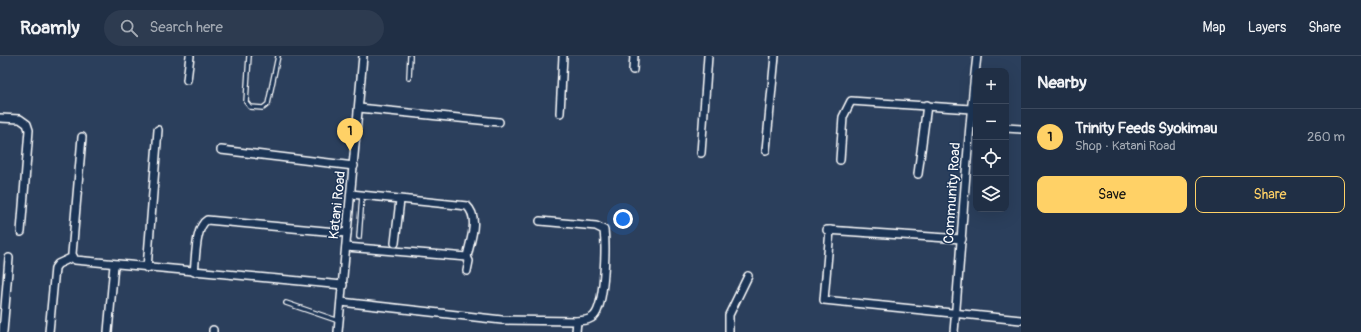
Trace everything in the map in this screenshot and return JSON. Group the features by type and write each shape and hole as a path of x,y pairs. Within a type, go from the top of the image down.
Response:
{"street":[{"path":"187,80 190,56"},
{"name":"Katani Road","path":"338,332 363,56"},
{"path":"560,113 563,56"},
{"path":"633,70 634,56"},
{"path":"701,153 708,56"},
{"path":"766,150 775,56"},
{"name":"Community Road","path":"954,332 973,124 971,109 977,56"},
{"path":"840,160 843,117 851,101 971,109"},
{"path":"918,174 927,106"},
{"path":"359,108 499,122"},
{"path":"0,118 24,121 29,130 21,232"},
{"path":"1009,128 1021,129"},
{"path":"147,268 158,130"},
{"path":"82,137 72,254 78,261 343,285"},
{"path":"221,150 354,166"},
{"path":"351,194 467,206 471,210 474,223 467,257 469,261 467,271"},
{"path":"396,243 400,200"},
{"path":"194,272 198,235 201,226 207,220 347,233"},
{"path":"341,302 502,320 589,320 596,315 599,308 604,259 604,230 596,226 540,221"},
{"path":"962,239 828,230 824,300 956,312 1021,320"},
{"path":"346,247 467,257"},
{"path":"49,332 55,268 58,264 73,257"},
{"path":"3,332 9,258"},
{"path":"108,332 114,265"},
{"path":"729,332 730,315 748,276"},
{"path":"576,332 577,321"}],"lane":[{"path":"250,56 246,102 250,107 263,108 268,104 278,56"},
{"path":"409,78 410,56"},
{"path":"359,237 362,196"},
{"path":"286,303 339,321"}],"place":[{"name":"Trinity Feeds Syokimau","path":"350,151"}]}
